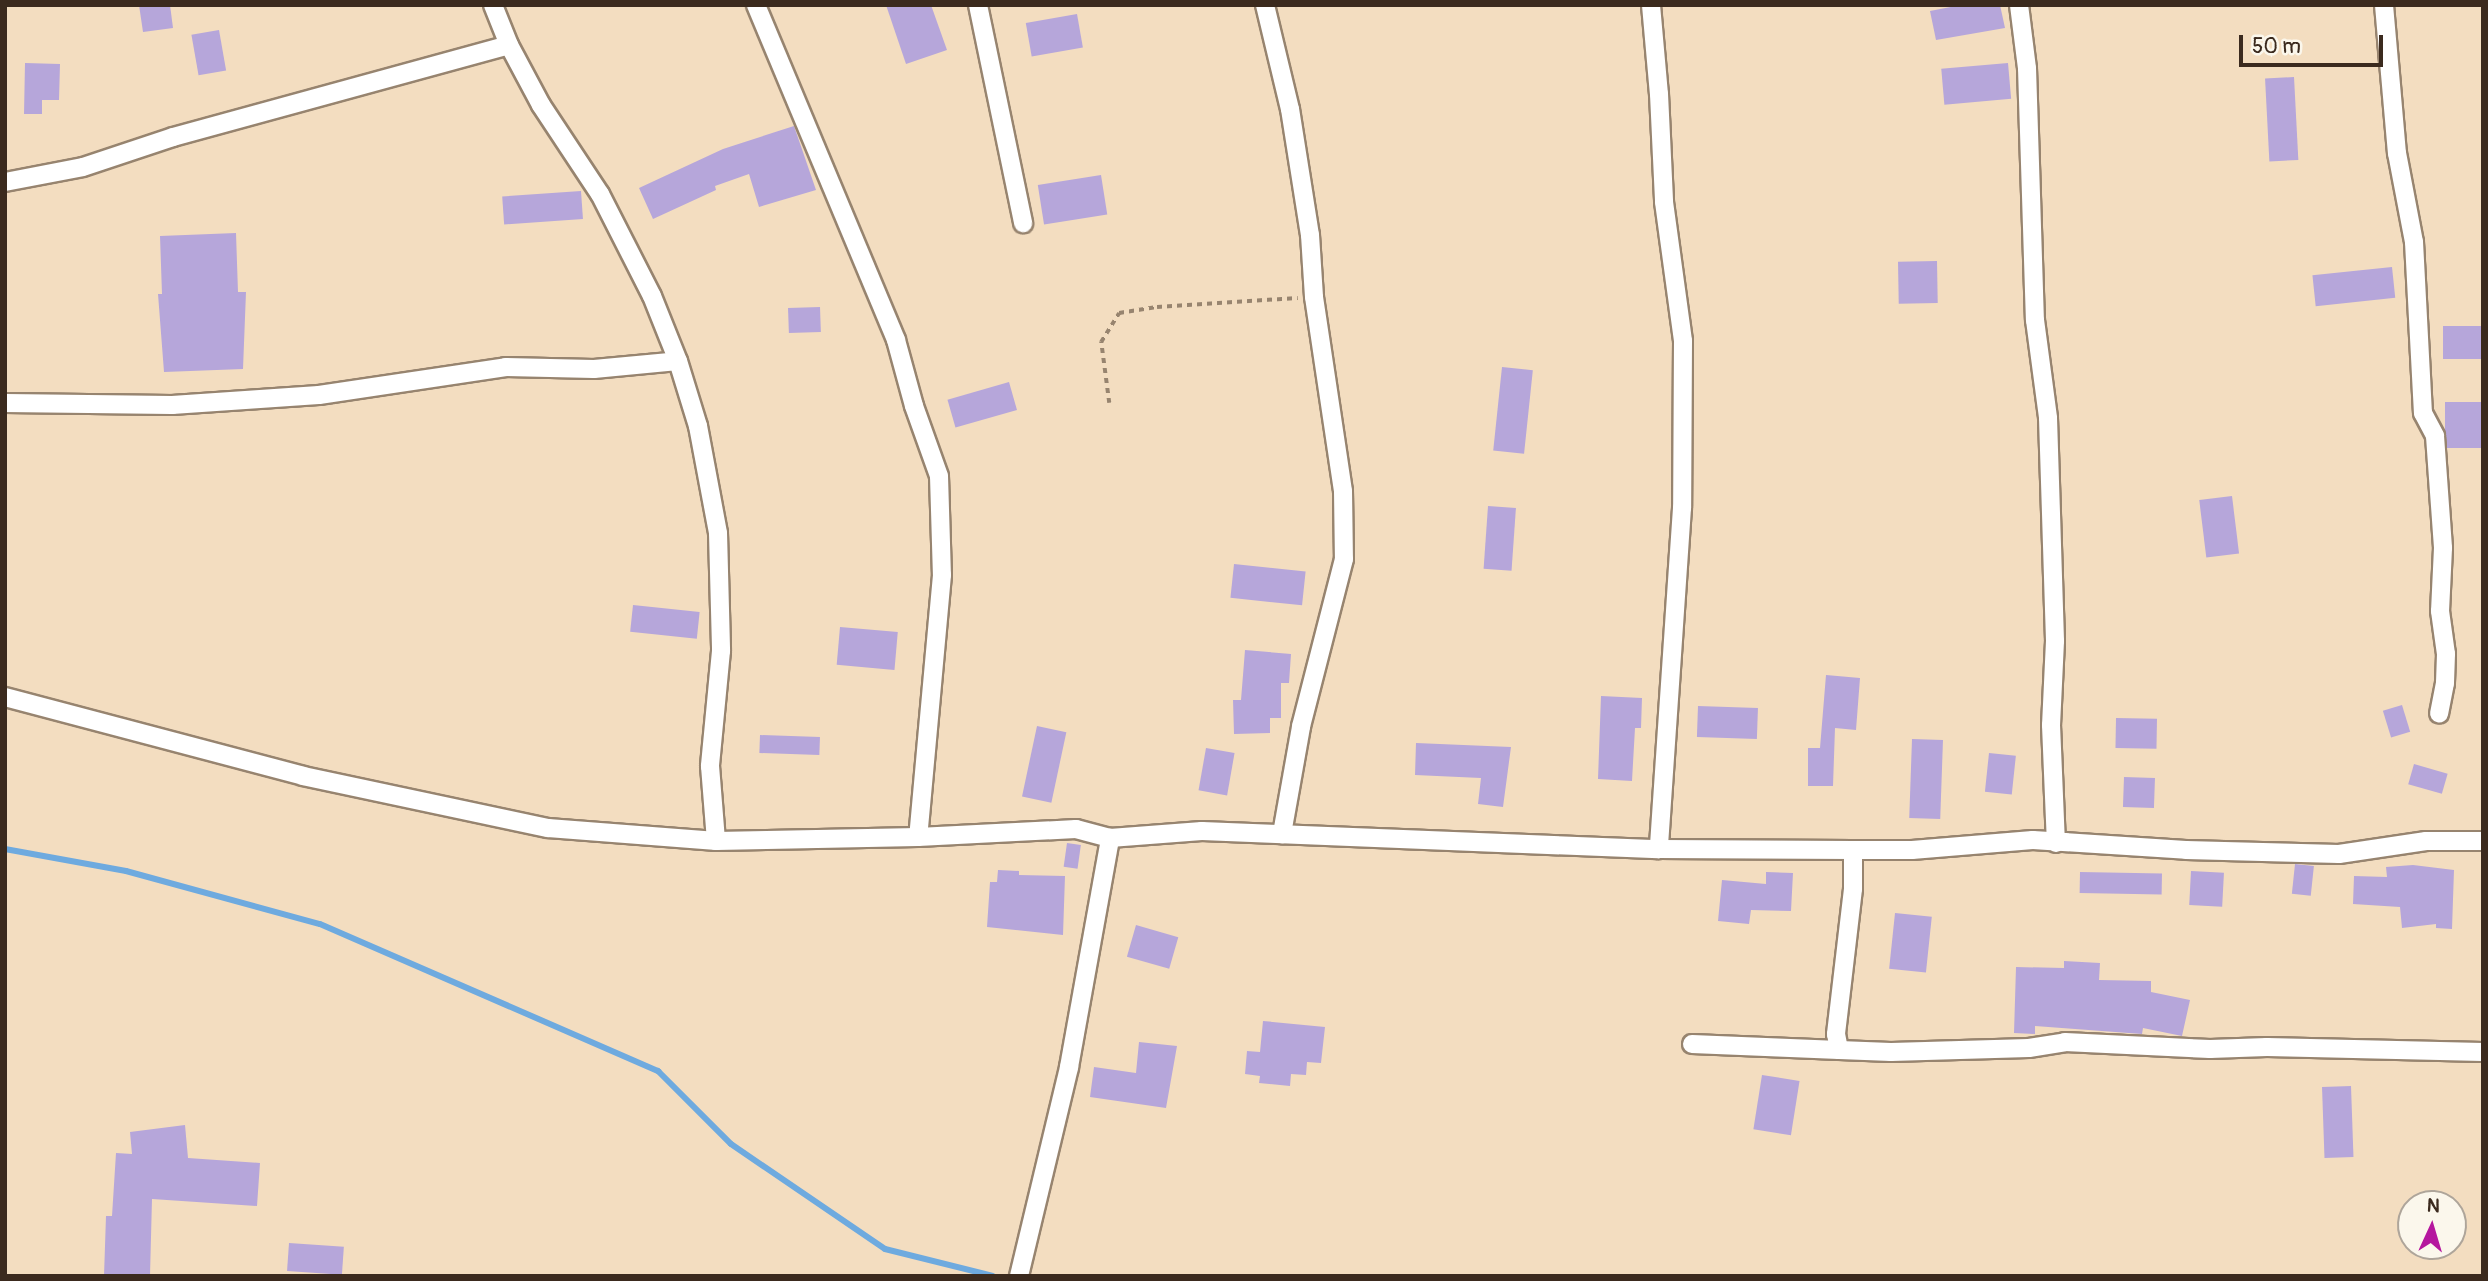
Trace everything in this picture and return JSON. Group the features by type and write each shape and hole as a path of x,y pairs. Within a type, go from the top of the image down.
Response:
{"street":[{"path":"493,5 509,45 541,105 600,194 652,296 678,361 698,426 718,533 721,651 710,766 716,841"},
{"path":"756,5 896,340 914,406 939,476 942,575 918,837"},
{"path":"978,5 1023,223"},
{"path":"1265,5 1290,109 1310,235 1314,298 1343,491 1344,559 1301,727 1282,834"},
{"path":"1651,5 1660,94 1664,202 1684,341 1682,508 1659,849"},
{"path":"2019,5 2029,93 2035,320 2048,418 2055,641 2051,725 2056,843"},
{"path":"2385,5 2397,153 2414,242 2423,413 2435,436 2443,548 2440,611 2446,654 2445,683 2439,713"},
{"path":"5,182 83,167 173,137 509,45"},
{"path":"5,403 172,405 319,395 506,367 594,369 678,361"},
{"path":"5,697 303,776 548,828 716,841 918,837 1076,829 1110,838 1202,831 1659,849 1912,850 2033,840 2339,854 2426,841 2483,841"},
{"path":"1018,1276 1069,1067 1110,838"},
{"path":"1839,1049 1836,1034 1853,889 1853,850"},
{"path":"1692,1044 1839,1049 2016,1048 2065,1042 2210,1049 2267,1047 2483,1052"}],"path":[{"path":"1110,403 1101,342 1119,313 1157,307 1314,298"}],"building":[{"path":"139,5 170,5 173,28 143,32"},
{"path":"886,5 931,5 947,50 906,64"},
{"path":"1961,5 2000,5 2005,28 1936,40 1930,11"},
{"path":"1077,14 1083,47 1032,57 1026,23"},
{"path":"219,30 226,70 199,75 191,35"},
{"path":"25,63 60,64 59,100 42,100 42,114 24,114"},
{"path":"2008,63 2011,99 1944,105 1941,69"},
{"path":"2294,77 2298,160 2269,161 2265,79"},
{"path":"794,126 816,190 759,207 749,174 715,186 716,190 653,219 639,188 723,149"},
{"path":"1101,175 1107,215 1044,225 1038,185"},
{"path":"581,191 583,219 504,224 502,197"},
{"path":"236,233 238,292 246,292 243,369 164,372 158,294 162,294 160,236"},
{"path":"1937,261 1938,303 1899,304 1898,262"},
{"path":"2392,267 2395,298 2316,306 2312,275"},
{"path":"820,307 821,332 789,333 788,308"},
{"path":"2443,326 2483,326 2483,359 2443,359"},
{"path":"1502,367 1533,370 1524,454 1493,451"},
{"path":"1009,382 1017,410 955,428 947,400"},
{"path":"2445,402 2483,402 2483,448 2445,448"},
{"path":"2232,496 2239,554 2206,558 2199,500"},
{"path":"1488,506 1516,508 1512,571 1484,569"},
{"path":"1234,564 1306,572 1302,605 1230,598"},
{"path":"633,605 700,612 697,639 630,632"},
{"path":"840,627 898,632 894,670 837,665"},
{"path":"1245,650 1291,654 1289,683 1281,683 1281,718 1270,718 1270,733 1234,734 1233,700 1241,700"},
{"path":"1826,675 1860,678 1856,730 1835,728 1833,786 1808,786 1808,748 1820,748"},
{"path":"1601,696 1642,698 1641,728 1635,728 1632,781 1598,779"},
{"path":"2402,705 2410,732 2391,738 2383,711"},
{"path":"1698,706 1758,708 1757,739 1697,737"},
{"path":"2116,718 2157,719 2156,749 2115,748"},
{"path":"1037,726 1066,732 1051,803 1022,796"},
{"path":"760,735 820,737 819,755 759,753"},
{"path":"1912,739 1943,740 1940,819 1909,818"},
{"path":"1416,743 1511,747 1503,807 1478,804 1481,778 1415,775"},
{"path":"1206,748 1235,753 1227,795 1199,790"},
{"path":"1989,753 2016,756 2012,795 1985,792"},
{"path":"2414,764 2448,774 2442,794 2408,784"},
{"path":"2124,777 2155,778 2154,808 2123,807"},
{"path":"1067,843 1081,845 1078,869 1064,867"},
{"path":"2295,864 2314,866 2311,896 2292,894"},
{"path":"2413,865 2454,870 2452,929 2436,928 2436,924 2402,928 2400,907 2353,904 2354,876 2387,877 2386,867"},
{"path":"998,870 1019,871 1019,875 1065,876 1063,935 987,927 990,882 997,882"},
{"path":"2191,871 2224,873 2222,907 2189,905"},
{"path":"1766,872 1793,873 1791,911 1751,910 1749,924 1718,921 1722,880 1766,884"},
{"path":"2080,872 2162,873 2162,894 2080,893"},
{"path":"1895,913 1932,917 1926,973 1889,969"},
{"path":"1136,925 1178,937 1169,969 1127,957"},
{"path":"2064,961 2100,963 2099,980 2151,981 2151,992 2190,1000 2182,1036 2143,1028 2142,1034 2035,1026 2035,1034 2014,1033 2016,967 2064,968"},
{"path":"1263,1021 1325,1027 1321,1063 1307,1062 1306,1075 1291,1074 1290,1086 1259,1083 1260,1076 1245,1074 1247,1051 1260,1052"},
{"path":"1139,1042 1177,1046 1166,1108 1090,1097 1094,1067 1136,1073"},
{"path":"1762,1075 1800,1081 1791,1135 1753,1129"},
{"path":"2351,1086 2353,1157 2324,1158 2322,1087"},
{"path":"185,1125 188,1158 260,1163 257,1206 152,1199 150,1276 104,1276 106,1216 112,1216 116,1153 132,1154 130,1132"},
{"path":"289,1243 344,1247 342,1275 287,1271"}],"waterway":[{"path":"5,849 126,871 320,924 658,1071 731,1144 885,1249 993,1276"}]}
